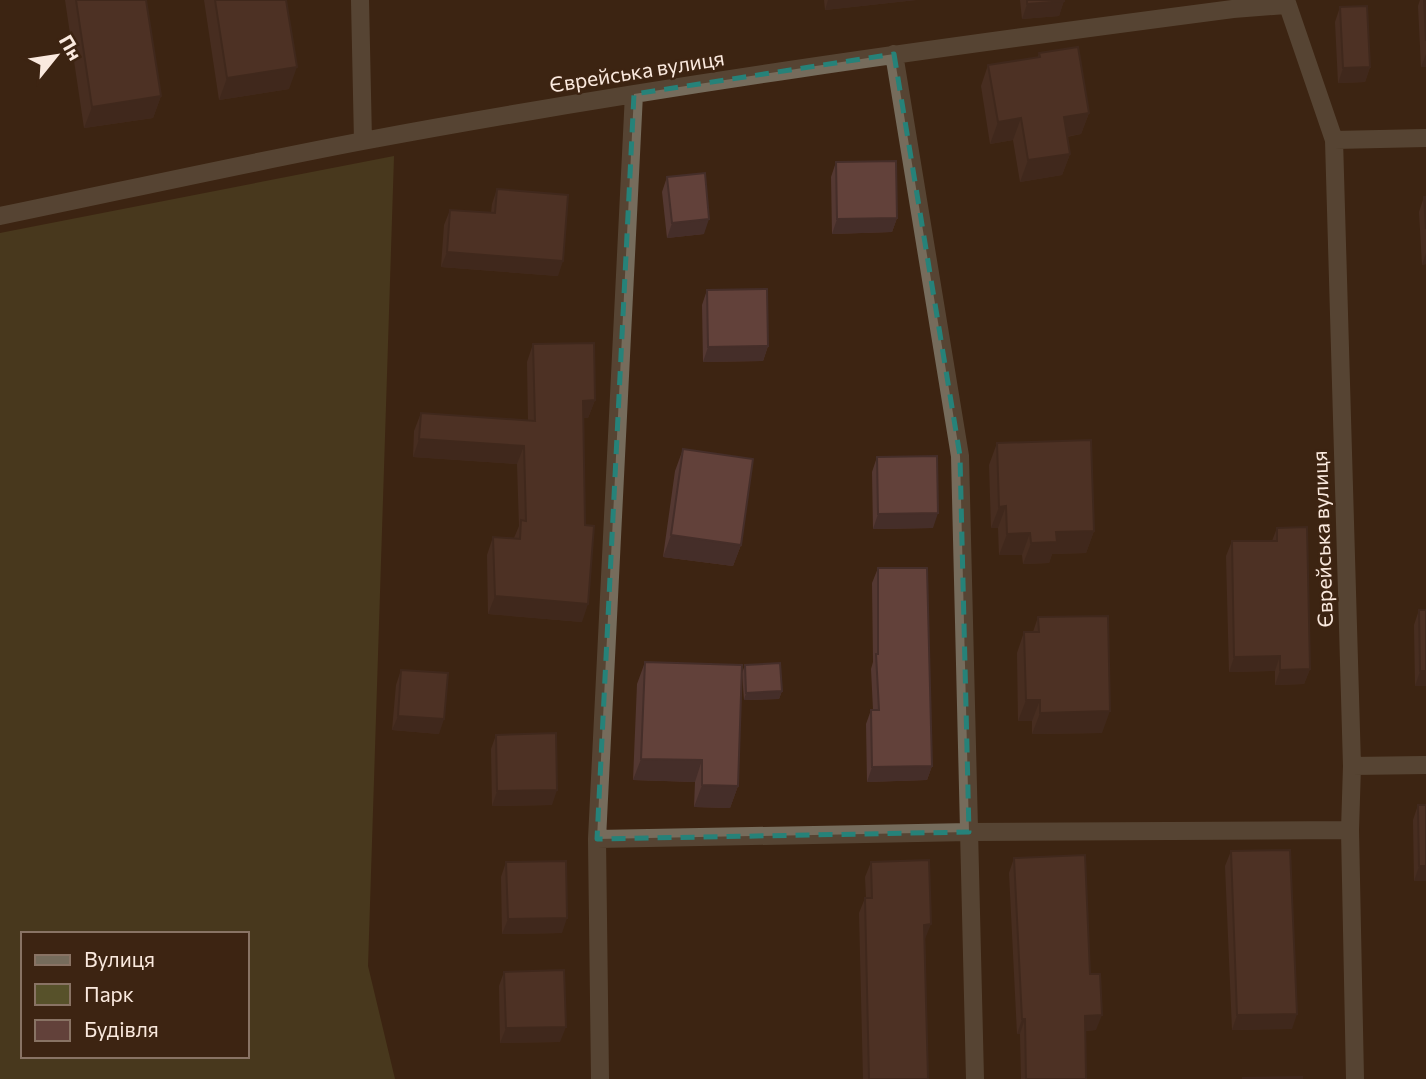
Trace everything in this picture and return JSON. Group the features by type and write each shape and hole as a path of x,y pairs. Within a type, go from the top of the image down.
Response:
{"street":[{"path":"360,0 363,141"},
{"name":"Єврейська вулиця","path":"0,216 363,141 634,94 894,54 1286,3 1334,140 1352,766 1350,830 1355,1079"},
{"path":"894,54 960,456 975,1079"},
{"path":"600,1079 597,839 634,94"},
{"path":"1334,140 1426,138"},
{"path":"1352,766 1426,765"},
{"path":"597,839 969,832 1350,830"}],"highlighted area":[{"path":"894,54 960,456 969,832 597,839 634,94"}],"green space":[{"path":"394,156 368,966 395,1079 0,1079 0,233"}],"building":[{"path":"76,0 146,0 161,96 92,107"},
{"path":"215,0 286,0 297,67 227,78"},
{"path":"1027,0 1064,0 1064,1 1027,4"},
{"path":"1424,0 1426,0 1426,41"},
{"path":"1367,6 1370,67 1343,68 1340,7"},
{"path":"1078,47 1089,113 1064,117 1070,154 1028,160 1021,118 998,122 988,65 1040,57 1039,53"},
{"path":"896,161 897,218 837,219 836,162"},
{"path":"705,173 709,219 672,223 667,177"},
{"path":"497,189 568,195 563,261 447,252 450,210 495,213"},
{"path":"1424,197 1426,197 1426,229"},
{"path":"767,289 768,346 708,347 707,290"},
{"path":"594,343 595,400 583,401 585,525 594,526 588,604 495,596 493,537 520,539 521,520 526,521 524,446 419,439 421,413 535,421 533,344"},
{"path":"1091,440 1094,531 1056,532 1057,542 1031,543 1030,533 1007,534 1006,506 999,507 997,443"},
{"path":"683,449 753,459 741,545 671,535"},
{"path":"937,456 938,513 878,514 877,457"},
{"path":"1307,527 1310,669 1280,670 1280,656 1234,657 1232,541 1277,541 1277,528"},
{"path":"878,568 927,568 932,766 872,767 871,710 879,710 876,654"},
{"path":"1419,610 1426,610 1426,671 1420,671"},
{"path":"1108,616 1110,711 1040,713 1040,700 1026,700 1024,632 1039,632 1038,617"},
{"path":"645,662 742,665 738,786 702,785 702,760 641,759"},
{"path":"780,663 782,691 746,693 745,665"},
{"path":"401,670 448,673 444,719 398,716"},
{"path":"556,733 557,790 497,791 496,735"},
{"path":"1418,805 1426,805 1426,866 1419,866"},
{"path":"1290,850 1297,1014 1237,1015 1231,851"},
{"path":"1085,855 1090,974 1100,974 1102,1015 1085,1016 1086,1079 1026,1079 1025,1019 1022,1019 1014,858"},
{"path":"929,860 931,924 924,925 928,1079 869,1079 865,898 872,898 871,862"},
{"path":"566,861 567,918 508,919 506,862"},
{"path":"564,970 566,1027 506,1028 504,972"},
{"path":"1302,1077 1302,1079 1242,1078"}]}
